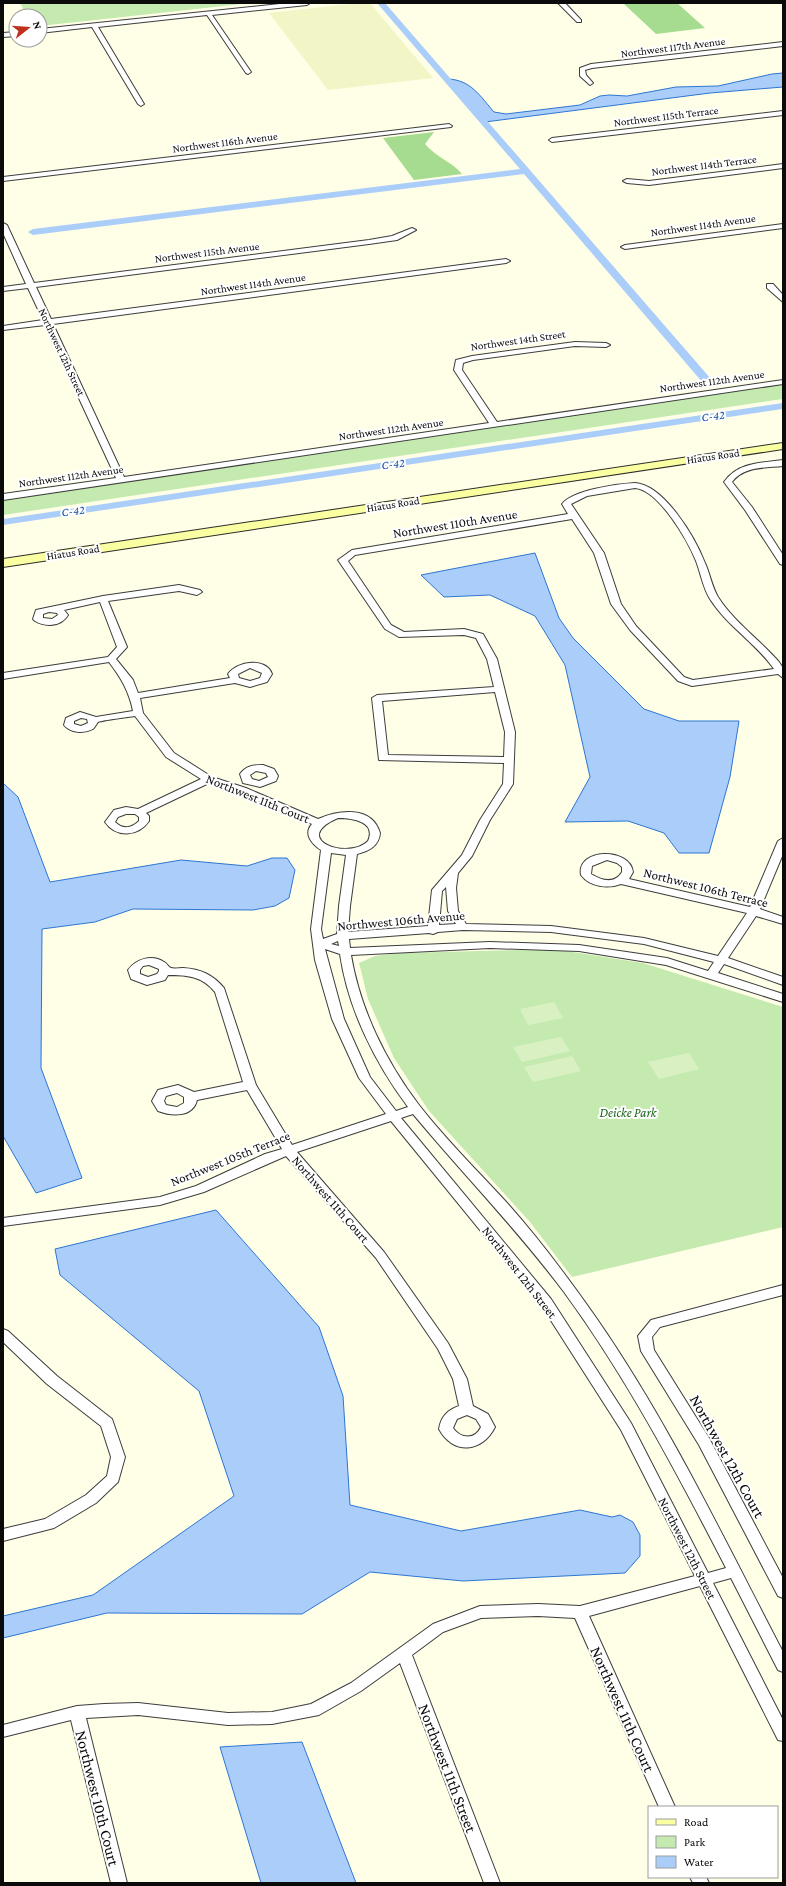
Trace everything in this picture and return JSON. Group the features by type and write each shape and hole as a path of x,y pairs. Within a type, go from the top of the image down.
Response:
{"main road":[{"name":"Hiatus Road","path":"3,553 783,436"},
{"name":"Hiatus Road","path":"3,563 783,446"}],"street":[{"path":"48,30 307,3"},
{"path":"561,3 579,21"},
{"path":"208,14 248,72"},
{"path":"94,25 141,104"},
{"name":"Northwest 117th Avenue","path":"590,83 583,76 582,69 591,66 783,44"},
{"name":"Northwest 115th Terrace","path":"552,140 783,112"},
{"name":"Northwest 116th Avenue","path":"3,179 449,126"},
{"name":"Northwest 114th Terrace","path":"627,181 649,183 783,166"},
{"name":"Northwest 12th Street","path":"3,225 121,480"},
{"name":"Northwest 114th Avenue","path":"625,247 783,226"},
{"name":"Northwest 115th Avenue","path":"3,289 369,242 394,238 412,230"},
{"name":"Northwest 114th Avenue","path":"3,328 506,262"},
{"path":"770,286 783,300"},
{"name":"Northwest 14th Street","path":"495,425 458,370 459,362 472,358 575,344 606,346"},
{"name":"Northwest 112th Avenue","path":"3,497 783,382"},
{"path":"783,463 739,470 731,476 728,482 749,509 783,562"},
{"path":"638,486 649,489 679,524 699,559 714,597 726,613 767,654 782,672 692,683 681,679 633,628 616,604 598,553 566,504 577,495 638,486"},
{"name":"Northwest 110th Avenue","path":"500,689 492,659 480,636 464,632 402,635 388,627 343,560 352,552 573,516"},
{"path":"57,609 103,599 179,588 197,592"},
{"path":"3,676 112,659 122,647 103,599"},
{"name":"Northwest 11th Court","path":"112,659 128,680 135,696 138,713 170,755 208,779 242,790 318,823"},
{"path":"135,696 235,680"},
{"path":"433,931 437,890 453,874 466,856 485,820 508,784 509,760 510,732 500,689 377,698 383,758 509,760"},
{"path":"93,720 138,713"},
{"path":"139,812 208,779"},
{"path":"242,790 250,783"},
{"path":"336,815 360,817 370,822 375,829 376,836 372,843 364,849 343,853 326,850 314,840 312,834 318,823 336,815"},
{"path":"711,975 754,911 783,840"},
{"name":"Northwest 12th Street","path":"326,850 316,929 321,960 338,1019 365,1078 393,1116 546,1302 626,1427 783,1734"},
{"name":"Northwest 12th Street","path":"352,852 343,936 345,952 363,1017 387,1066 415,1109 504,1208 544,1256 603,1338 666,1444 783,1666"},
{"path":"453,874 451,888 453,911 464,927"},
{"name":"Northwest 106th Terrace","path":"623,881 754,911 783,921"},
{"name":"Northwest 106th Avenue","path":"319,944 343,936 433,931 464,927 551,929 644,940 722,960 783,981"},
{"name":"Northwest 106th Avenue","path":"319,944 345,952 490,945 579,948 642,957 711,975 783,998"},
{"name":"Northwest 11th Court","path":"165,971 190,972 212,980 220,991 250,1085 289,1151 380,1255 443,1346 460,1379 467,1410"},
{"path":"191,1097 250,1085"},
{"name":"Northwest 105th Terrace","path":"3,1222 160,1201 200,1189 262,1160 415,1109"},
{"name":"Northwest 12th Court","path":"783,1290 656,1323 645,1336 648,1351 704,1442 783,1592"},
{"path":"3,1334 52,1380 107,1423 118,1457 113,1478 91,1499 49,1524 3,1535"},
{"path":"3,1731 77,1712 138,1709 228,1719 272,1718 314,1710 356,1687 404,1654 438,1628 480,1612 538,1610 580,1612 733,1572"},
{"name":"Northwest 11th Court","path":"580,1612 667,1806"},
{"name":"Northwest 11th Street","path":"404,1654 492,1883"},
{"name":"Northwest 10th Court","path":"77,1712 119,1883"}],"green space":[{"path":"20,3 251,3 48,25 48,8 23,8"},
{"path":"370,3 433,78 328,90 269,13"},
{"path":"623,3 677,3 705,28 656,34"},
{"path":"434,132 425,144 434,153 462,174 414,180 383,138"},
{"path":"783,384 783,399 3,515 3,499"},
{"name":"Deicke Park","path":"554,949 643,963 783,1007 783,1227 572,1277 530,1222 429,1111 394,1058 368,999 359,963 375,956 400,953"},
{"path":"554,1002 563,1018 528,1025 520,1009"},
{"path":"561,1037 570,1051 522,1062 513,1047"},
{"path":"689,1053 699,1069 659,1079 648,1062"},
{"path":"572,1056 581,1071 533,1082 524,1067"}],"water":[{"path":"783,73 783,87 710,93 485,122 448,79 463,82 474,90 494,112 506,114 580,105 600,96 627,96 676,87 718,86"},
{"path":"535,553 559,618 573,638 644,709 679,721 739,721 730,777 709,853 679,853 664,833 628,821 565,822 590,777 565,665 535,616 490,595 444,597 421,575"},
{"path":"3,783 18,797 50,882 181,860 247,866 272,858 287,858 295,870 289,898 275,906 253,910 133,909 95,922 42,929 41,1068 82,1178 36,1193 3,1136"},
{"path":"216,1210 319,1327 343,1396 350,1505 461,1531 580,1510 612,1517 620,1515 633,1522 640,1535 640,1556 625,1573 463,1581 370,1572 302,1614 107,1613 3,1638 3,1616 93,1595 234,1496 199,1391 60,1275 55,1249"},
{"path":"302,1742 356,1883 261,1883 220,1747"}],"waterway":[{"path":"381,3 526,171"},
{"path":"33,232 526,171"},
{"path":"526,171 707,381"},
{"name":"C-42","path":"3,522 783,406"}]}
